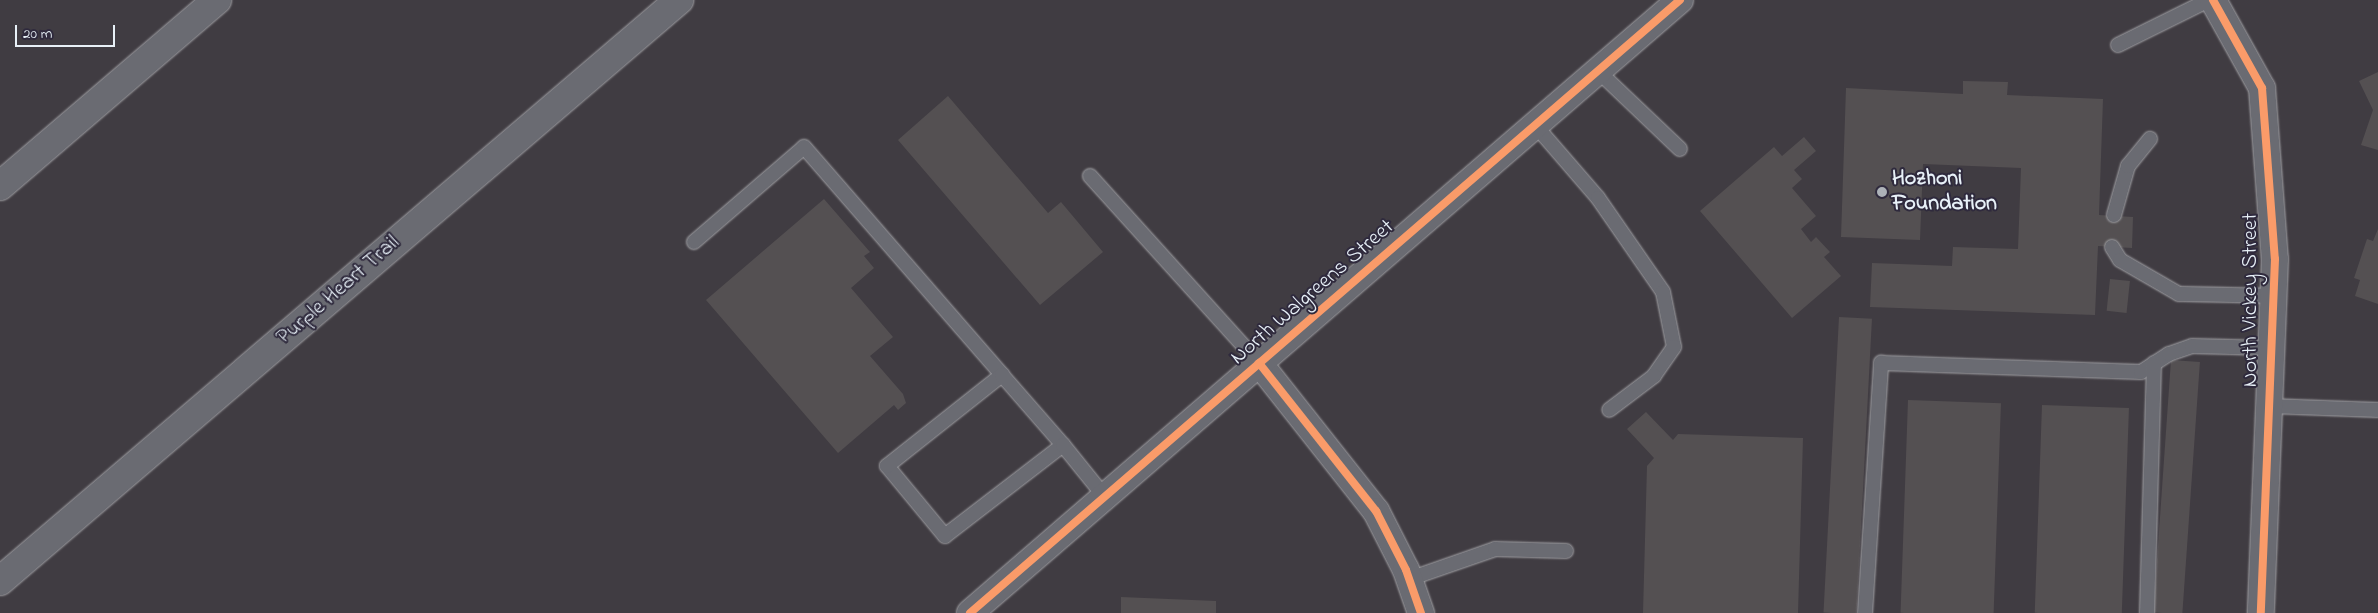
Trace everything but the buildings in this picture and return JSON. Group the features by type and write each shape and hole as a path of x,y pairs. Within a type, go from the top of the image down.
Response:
{"highway":[{"path":"0,186 218,0"},
{"name":"Purple Heart Trail","path":"0,582 679,0"}],"street":[{"name":"North Walgreens Street","path":"970,613 1680,0"},
{"name":"North Vickey Street","path":"2211,0 2262,88 2275,259 2261,613"},
{"path":"1259,363 1376,511 1409,579 1421,613"}],"lane":[{"path":"2118,45 2211,0"},
{"path":"1598,71 1680,149"},
{"path":"1535,125 1598,198 1663,292 1674,347 1654,376 1610,410"},
{"path":"2114,216 2128,166 2150,139"},
{"path":"694,242 804,147 1002,375 1104,497"},
{"path":"1090,176 1259,363"},
{"path":"2112,246 2120,260 2179,294 2273,296"},
{"path":"1865,613 1881,363 2141,372 2168,354 2192,346 2271,348"},
{"path":"2147,613 2154,363"},
{"path":"1002,375 887,466 945,536 1062,445"},
{"path":"2269,406 2378,410"},
{"path":"1409,579 1496,549 1566,551"}],"cycle path":[{"path":"970,613 1680,0"},
{"path":"2213,0 2262,88 2275,259 2261,613"},
{"path":"1259,363 1376,511 1406,570 1421,613"}],"place":[{"name":"Hozhoni Foundation","path":"1882,192"}]}
